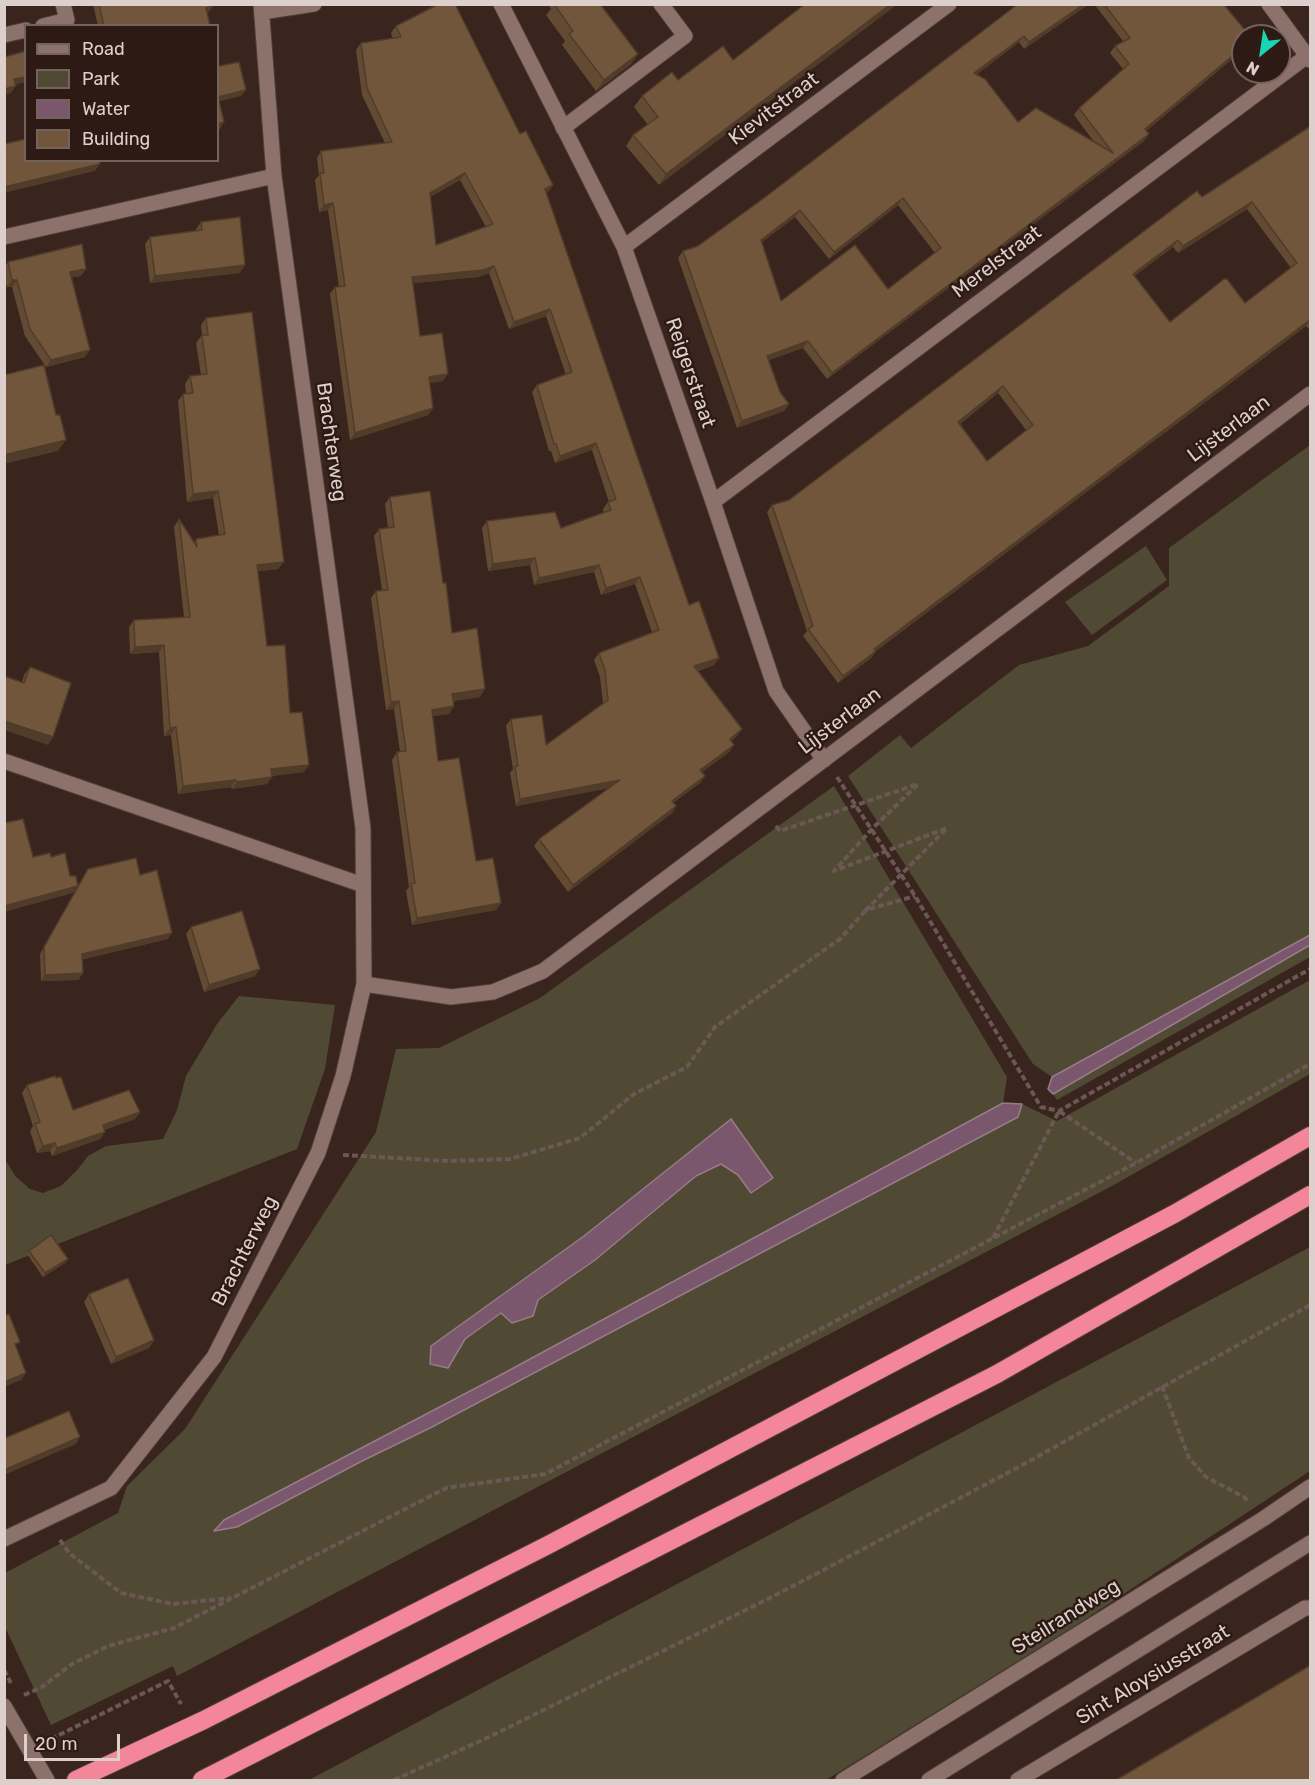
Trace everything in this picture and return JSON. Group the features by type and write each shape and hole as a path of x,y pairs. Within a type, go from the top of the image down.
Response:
{"highway":[{"path":"76,1780 194,1725 561,1538 1164,1219 1311,1136"},
{"path":"202,1780 986,1380 1311,1196"}],"street":[{"path":"51,24 67,20 63,4"},
{"path":"261,8 314,4"},
{"name":"Reigerstraat","path":"501,4 624,247 776,691 824,760"},
{"path":"564,128 685,36 661,4"},
{"name":"Kievitstraat","path":"624,247 949,4"},
{"path":"1269,4 1309,58"},
{"name":"Brachterweg","path":"4,1539 111,1488 214,1357 318,1154 343,1076 364,984 363,828 274,176 261,8"},
{"path":"4,35 24,30"},
{"name":"Merelstraat","path":"713,502 1309,58"},
{"path":"4,237 274,176"},
{"name":"Lijsterlaan","path":"364,984 451,997 493,992 543,972 1311,394"},
{"path":"4,760 363,885"},
{"name":"Steilrandweg","path":"843,1780 1311,1487"},
{"path":"929,1780 1311,1543"},
{"name":"Sint Aloysiusstraat","path":"1018,1780 1305,1608 1311,1608"},
{"path":"11,1702 24,1743 47,1780"}],"path":[{"path":"824,760 915,896 1041,1107 1059,1111 1136,1163"},
{"path":"318,1154 448,1161 510,1159 580,1138 634,1094 687,1067 715,1027 840,939 947,828 834,871 871,830 918,784 780,831 762,807"},
{"path":"866,910 915,896"},
{"path":"993,1239 1059,1111 1311,969"},
{"path":"11,1702 42,1687 72,1664 108,1646 174,1628 446,1488 545,1474 1136,1163 1311,1064"},
{"path":"394,1780 774,1596 1015,1469 1311,1305"},
{"path":"1162,1386 1189,1458 1206,1477 1244,1497 1263,1519"},
{"path":"46,1519 69,1553 121,1593 173,1604 235,1598"},
{"path":"44,1743 168,1681"}],"green space":[{"path":"1310,445 1310,935 1052,1077 1033,1064 848,776 900,735 911,748 1019,665 1088,646 1169,586 1169,548"},
{"path":"1146,546 1167,580 1092,635 1065,602"},
{"path":"834,786 1007,1077 1003,1103 495,1378 224,1520 362,1461 430,1428 1018,1117 1022,1104 1057,1121 1310,980 1310,1074 1112,1186 177,1676 173,1666 51,1725 5,1627 5,1573 118,1513 127,1486 185,1429 376,1132 396,1049 439,1048 540,998","holes":["731,1120 772,1178 751,1193 738,1175 721,1164 696,1176 595,1260 538,1300 501,1313 465,1339 584,1236"]},
{"path":"1310,945 1310,957 1057,1100 1053,1094"},
{"path":"239,996 335,1005 325,1069 297,1149 5,1265 4,1158 16,1177 30,1189 43,1193 61,1186 88,1156 106,1146 163,1139 177,1110 186,1076 217,1024"},
{"path":"1310,1247 1310,1471 1081,1622 826,1780 309,1780"}],"water":[{"path":"1310,935 1310,945 1053,1094 1048,1089 1052,1077"},
{"path":"1003,1103 1022,1104 1018,1117 430,1428 237,1527 214,1531 224,1520 495,1378"},
{"path":"731,1119 773,1178 751,1193 738,1175 721,1164 696,1176 595,1260 538,1300 533,1316 512,1323 501,1313 465,1339 448,1368 430,1364 431,1346 584,1236"}],"building":[{"path":"99,4 212,4 213,6 206,8 210,24 104,24"},
{"path":"439,4 455,4 520,134 526,131 553,185 545,189 689,605 699,601 719,658 694,666 742,729 730,739 734,745 700,770 705,776 672,801 676,806 573,885 539,839 620,780 520,799 511,719 542,715 546,745 608,700 605,670 599,653 659,630 640,577 606,588 599,565 539,578 535,558 493,564 487,521 555,512 561,528 611,510 608,502 616,499 596,443 560,456 554,444 537,385 572,372 550,309 514,322 494,266 483,270 412,277 420,336 442,333 448,374 429,377 433,408 355,433 335,287 345,286 333,203 324,205 320,173 324,173 321,151 392,142 367,88 361,43 401,37 396,26","holes":["465,173 493,224 436,245 430,193"]},
{"path":"554,4 600,4 638,54 604,80 569,34 573,31"},
{"path":"805,4 891,4 666,174 633,135 658,117 642,96 672,72 678,80 723,46 733,60"},
{"path":"1018,4 1084,4 1029,42 1024,36 974,73 985,79 1018,122 1036,108 1113,153 1079,108 1129,64 1115,46 1130,38 1104,4 1226,4 1225,6 1240,24 1231,24 1231,57 1145,129 1149,134 832,373 808,341 767,356 780,392 789,404 742,421 683,251 698,246","holes":["903,198 941,248 888,289 855,245 781,301 761,240 800,210 834,252"]},
{"path":"24,52 24,77 14,79 16,86 4,89 4,57"},
{"path":"239,62 246,90 219,97 219,66"},
{"path":"219,101 224,122 219,124"},
{"path":"1311,126 1311,319 874,649 876,651 843,676 808,629 813,626 772,505 789,500 1197,191 1202,197","holes":["1252,202 1297,263 1245,303 1227,279 1224,279 1170,322 1133,274 1178,240 1183,246","1003,386 1033,425 987,461 958,422"]},
{"path":"24,139 24,162 100,162 100,164 4,187 4,144"},
{"path":"240,217 245,265 155,276 150,237 202,230 201,222"},
{"path":"82,244 86,269 70,272 90,350 51,360 30,329 17,280 12,280 8,262"},
{"path":"252,312 284,562 257,565 267,646 285,645 290,713 302,712 309,765 271,769 272,777 183,786 176,727 170,728 164,645 135,647 134,620 190,617 179,519 197,547 196,539 225,534 218,491 193,494 183,394 193,393 190,376 207,374 202,335 208,335 206,318"},
{"path":"44,365 56,415 60,415 66,440 4,455 4,375"},
{"path":"430,491 452,633 477,628 485,689 452,694 454,706 432,710 438,761 459,758 476,861 493,858 501,903 417,918 411,884 415,883 397,752 406,751 399,701 391,702 376,591 388,590 379,529 394,527 390,497"},
{"path":"30,667 71,683 53,737 4,721 4,676 24,683"},
{"path":"23,819 33,857 50,853 51,857 65,853 70,876 76,876 78,886 4,906 4,823"},
{"path":"136,858 140,875 157,870 172,933 82,954 83,973 45,975 44,947 88,869"},
{"path":"242,911 260,969 209,985 191,927"},
{"path":"55,1076 56,1078 61,1077 73,1110 129,1090 140,1112 103,1125 105,1132 57,1148 55,1143 43,1146 35,1124 40,1122 27,1085"},
{"path":"51,1235 68,1259 45,1273 29,1251"},
{"path":"128,1278 154,1340 116,1357 89,1294"},
{"path":"9,1314 20,1342 15,1344 26,1373 4,1382 4,1316"},
{"path":"69,1411 80,1437 4,1470 4,1436 5,1438"},
{"path":"1311,1665 1311,1780 1116,1780"}]}
